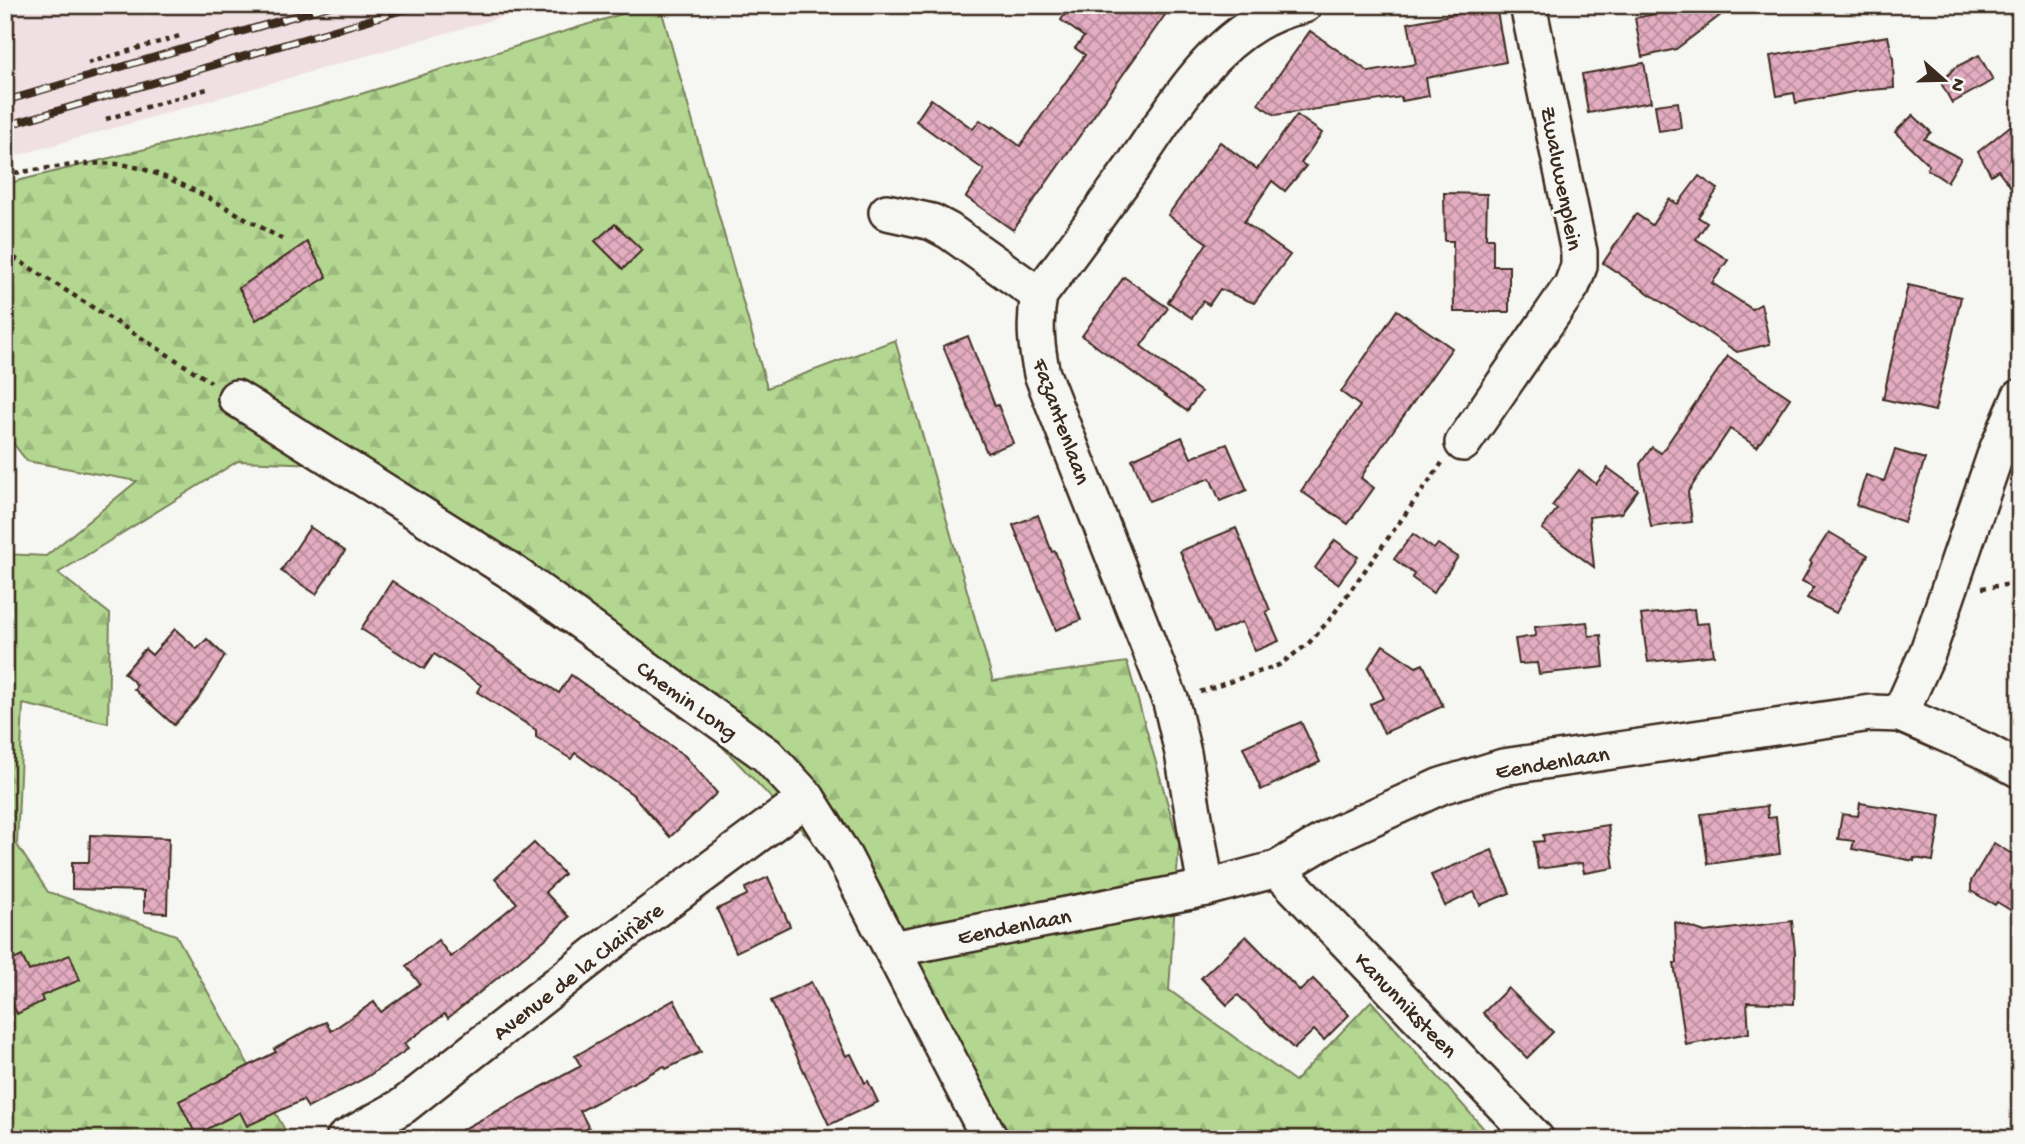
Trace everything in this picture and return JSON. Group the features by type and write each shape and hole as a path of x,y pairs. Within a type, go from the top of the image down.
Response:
{"street":[{"name":"Fazantenlaan","path":"1206,888 1183,753 1171,702 1042,374 1035,343 1035,316 1040,295 1203,68 1245,30 1292,7 1304,5"},
{"name":"Zwaluwenplein","path":"1463,443 1572,285 1579,266 1580,251 1528,5"},
{"path":"887,212 932,222 949,231 1040,295"},
{"path":"2020,397 1996,453 1927,654 1900,714 1987,752 2020,770"},
{"name":"Chemin Long","path":"236,398 509,570 767,755 807,798 844,855 990,1139"},
{"name":"Eendenlaan","path":"892,949 1206,888 1277,869 1334,835 1441,786 1503,767 1871,713 1900,714"},
{"name":"Avenue de la Clairière","path":"344,1139 402,1105 605,947 807,798"},
{"name":"Kanunniksteen","path":"1277,869 1536,1139"}],"path":[{"path":"88,62 183,35"},
{"path":"106,119 207,89"},
{"path":"5,174 92,163 120,164 152,172 282,239"},
{"path":"5,252 236,398"},
{"path":"1202,692 1279,665 1308,644 1331,619 1436,470 1463,443"}],"shaded area":[{"path":"5,5 544,5 5,159"}],"green space":[{"path":"651,5 660,5 767,388 895,340 993,681 1127,662 1179,843 1169,990 1295,1081 1371,1001 1493,1139 1002,1139 895,928 696,719 320,464 238,461 58,573 110,614 108,723 23,704 17,845 48,892 176,935 290,1139 5,1139 5,554 46,556 137,481 27,461 5,433 5,184 338,101"}],"building":[{"path":"1071,5 1172,5 1013,230 966,197 984,170 916,121 931,99 973,129 980,120 1020,146 1085,55 1075,48 1084,37 1061,20"},
{"path":"1659,5 1734,5 1676,49 1642,57 1635,18 1664,12"},
{"path":"1496,6 1506,62 1426,78 1429,96 1402,101 1401,97 1275,115 1258,104 1310,31 1369,72 1416,64 1408,23"},
{"path":"1888,36 1893,59 1894,88 1858,91 1796,103 1794,93 1777,96 1770,56"},
{"path":"1979,55 1993,80 1952,103 1941,83 1954,68"},
{"path":"1644,63 1651,102 1588,113 1582,74"},
{"path":"1678,102 1681,128 1659,131 1655,105"},
{"path":"1297,115 1322,133 1301,163 1306,166 1285,191 1272,181 1244,222 1290,255 1254,303 1220,289 1209,305 1203,301 1192,318 1168,302 1207,243 1168,215 1220,142 1257,169"},
{"path":"1913,115 1931,132 1924,139 1961,159 1947,182 1927,169 1929,165 1895,132"},
{"path":"2020,118 2020,199 1998,170 1991,175 1978,152"},
{"path":"1699,176 1718,189 1698,217 1707,223 1696,239 1728,260 1712,283 1752,309 1761,304 1770,344 1737,352 1603,263 1636,214 1652,225 1669,199 1678,204"},
{"path":"1444,193 1487,194 1486,238 1493,238 1493,266 1509,266 1509,312 1454,312 1453,241 1445,241"},
{"path":"615,224 642,250 623,269 595,241"},
{"path":"307,242 327,277 256,320 239,288"},
{"path":"1124,277 1168,308 1141,346 1201,392 1187,411 1082,336"},
{"path":"1908,285 1961,297 1935,411 1883,399"},
{"path":"1397,310 1452,348 1368,466 1361,478 1374,488 1348,524 1301,491 1360,406 1341,392"},
{"path":"968,336 995,406 998,405 1013,443 987,453 943,346"},
{"path":"1728,356 1790,398 1757,447 1730,429 1688,492 1692,522 1651,527 1640,464 1652,447 1661,453"},
{"path":"1182,437 1191,458 1227,444 1247,490 1220,501 1210,478 1149,501 1132,459"},
{"path":"1895,450 1925,459 1904,522 1856,505 1866,475 1884,481"},
{"path":"1608,468 1638,490 1621,513 1589,517 1594,567 1542,529 1557,509 1552,506 1579,470 1596,484"},
{"path":"1038,515 1081,620 1056,630 1013,525"},
{"path":"310,527 345,551 316,594 281,571"},
{"path":"1236,528 1270,610 1266,612 1279,641 1255,651 1242,622 1214,633 1180,551"},
{"path":"1829,532 1868,555 1836,613 1807,598 1814,587 1802,581 1812,563 1810,561"},
{"path":"1413,534 1434,549 1438,544 1458,557 1433,593 1412,578 1414,574 1394,559"},
{"path":"1335,540 1358,557 1338,584 1315,568"},
{"path":"392,581 559,693 571,675 685,756 717,793 670,837 632,794 575,753 571,759 536,737 536,730 477,692 481,685 434,654 424,669 361,629"},
{"path":"1694,609 1696,624 1709,623 1714,655 1648,662 1641,615"},
{"path":"1587,622 1589,636 1601,635 1604,667 1539,674 1537,663 1519,664 1515,639 1536,636 1535,627"},
{"path":"175,629 197,649 207,639 225,656 197,700 174,725 134,689 137,685 124,673 145,649 152,655"},
{"path":"1383,645 1416,667 1423,664 1443,706 1384,733 1370,704 1384,698 1368,668"},
{"path":"1301,722 1320,762 1261,790 1243,747"},
{"path":"1860,803 1941,816 1933,861 1914,858 1914,861 1852,849 1854,841 1838,839 1842,814 1858,816"},
{"path":"1767,806 1768,818 1776,817 1780,854 1708,864 1701,814"},
{"path":"1608,825 1614,868 1584,873 1582,863 1538,869 1534,842 1544,841 1543,835"},
{"path":"90,835 169,838 167,913 144,912 144,891 72,889 72,862 89,862"},
{"path":"534,843 564,874 545,892 569,917 549,936 448,1018 445,1014 404,1044 408,1049 367,1077 308,1108 303,1100 247,1126 240,1112 196,1135 179,1101 276,1052 274,1049 312,1028 326,1022 331,1031 374,1002 381,1012 420,984 406,966 438,940 451,957 517,903 495,879"},
{"path":"1994,843 2020,859 2020,916 1971,891 1971,881"},
{"path":"1492,850 1510,893 1480,905 1474,892 1445,906 1431,875"},
{"path":"768,877 790,926 736,952 717,909 747,895 745,888"},
{"path":"1792,921 1795,953 1794,1004 1747,1002 1749,1033 1686,1045 1674,963 1677,963 1675,922 1705,932"},
{"path":"1246,936 1300,991 1313,979 1349,1015 1324,1040 1314,1030 1294,1049 1238,995 1227,1005 1201,978"},
{"path":"70,955 80,980 41,996 43,1001 17,1014 5,989 5,964 22,956 29,971"},
{"path":"811,982 846,1056 851,1054 878,1102 829,1125 771,1001"},
{"path":"1508,988 1553,1032 1527,1058 1483,1013"},
{"path":"674,1000 701,1052 666,1069 664,1066 580,1111 589,1128 567,1139 445,1139 581,1066 575,1056"}],"railway":[{"path":"5,101 333,5"},
{"path":"5,126 420,5"}]}
